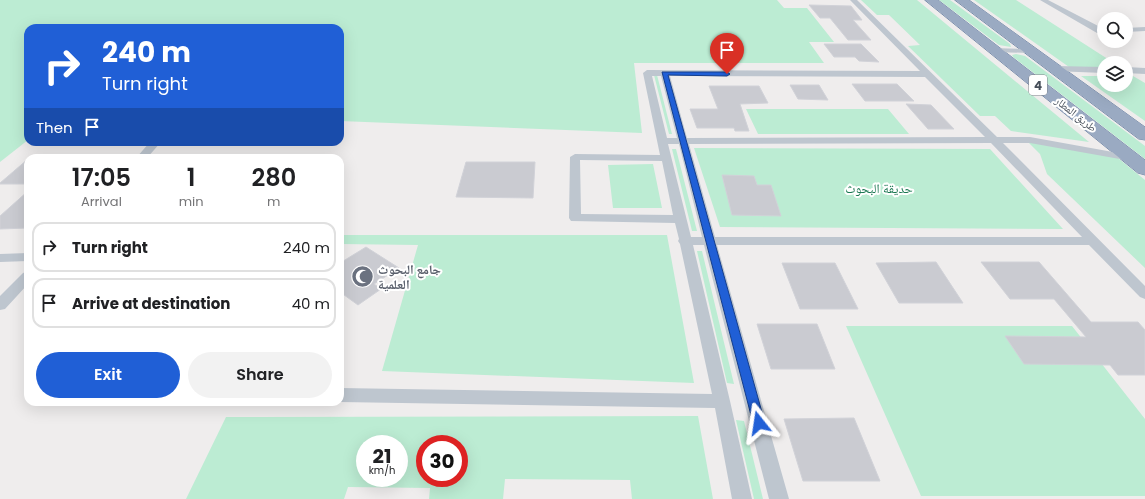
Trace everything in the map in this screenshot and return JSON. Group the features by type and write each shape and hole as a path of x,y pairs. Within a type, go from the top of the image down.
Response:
{"highway":[{"name":"طريق المطار","path":"931,0 1145,169"},
{"name":"طريق المطار","path":"961,0 1145,134"}],"street":[{"path":"853,0 995,141 1145,294"},
{"path":"1043,0 1097,29"},
{"path":"1133,30 1145,29"},
{"path":"994,50 1030,51"},
{"path":"1056,70 1097,70"},
{"path":"1133,70 1145,71"},
{"path":"742,499 722,400 684,241 667,158 647,74 928,74"},
{"path":"665,74 779,499"},
{"path":"663,141 1030,140 1131,158"},
{"path":"144,154 152,146"},
{"path":"667,158 575,157 575,218 679,218"},
{"path":"684,241 1092,241"},
{"path":"0,258 24,257"},
{"path":"0,305 24,280"},
{"path":"344,395 722,400"}],"green space":[{"path":"0,0 777,0 784,8 807,8 834,42 809,42 824,63 634,63 642,133 344,121 344,24 24,24 24,143 0,162"},
{"path":"861,0 917,0 1089,142 1011,131 995,116 980,116 908,46 920,45 889,15 877,15"},
{"path":"939,0 950,0 1010,44 1011,47 999,45"},
{"path":"974,0 1016,0 1103,56 1097,56 1097,68 1069,67"},
{"path":"1016,54 1025,56 1145,146 1145,159 1013,57 1012,55"},
{"path":"654,75 657,75 672,134 669,134"},
{"path":"1081,76 1097,76 1097,87"},
{"path":"1133,76 1145,83 1145,121 1104,92 1133,92"},
{"path":"746,109 888,109 909,134 758,134"},
{"path":"1027,141 1118,158 1145,180 1145,268 1047,174 1040,154"},
{"name":"حديقة البحوث","path":"694,148 990,149 1063,229 720,227"},
{"path":"672,149 676,149 697,231 692,231"},
{"path":"653,164 662,208 613,208 608,165"},
{"path":"344,235 667,235 694,383 382,371 418,245 344,244"},
{"path":"697,251 702,251 734,384 727,383"},
{"path":"846,326 1072,326 1145,419 1145,496 921,496"},
{"path":"698,416 713,499 632,499 630,480 505,479 503,499 429,499 430,488 348,487 344,499 186,499 226,417"},
{"path":"736,420 744,421 763,499 754,499"}],"building":[{"path":"809,5 851,6 862,20 853,20 871,40 848,40 830,18 820,18"},
{"path":"824,44 861,44 879,62 859,61 855,57 834,57"},
{"path":"852,84 897,84 914,101 865,101"},
{"path":"790,85 819,85 828,100 798,99"},
{"path":"709,86 759,86 768,103 740,104 749,131 735,131 734,128 697,128 690,109 718,109"},
{"path":"906,104 931,105 954,129 928,129"},
{"path":"24,162 24,184 0,183"},
{"path":"466,162 535,162 533,198 456,197"},
{"path":"722,175 754,176 757,185 771,185 781,216 732,215"},
{"path":"24,195 24,228 0,229 0,216"},
{"name":"جامع البحوث العلمية","path":"366,247 399,268 374,284 381,289 358,305 344,295 344,261"},
{"path":"936,262 963,303 899,303 876,263"},
{"path":"981,262 1039,262 1091,322 1138,322 1145,330 1145,375 1118,375 1110,365 1024,364 1005,336 1086,337 1054,299 1010,299"},
{"path":"782,263 835,263 858,309 800,309"},
{"path":"757,324 817,324 835,369 771,369"},
{"path":"854,418 880,481 803,481 784,419"}],"place":[{"name":"جامع البحوث العلمية","path":"363,276"}],"route":[{"path":"727,74 665,74 759,423"}]}
